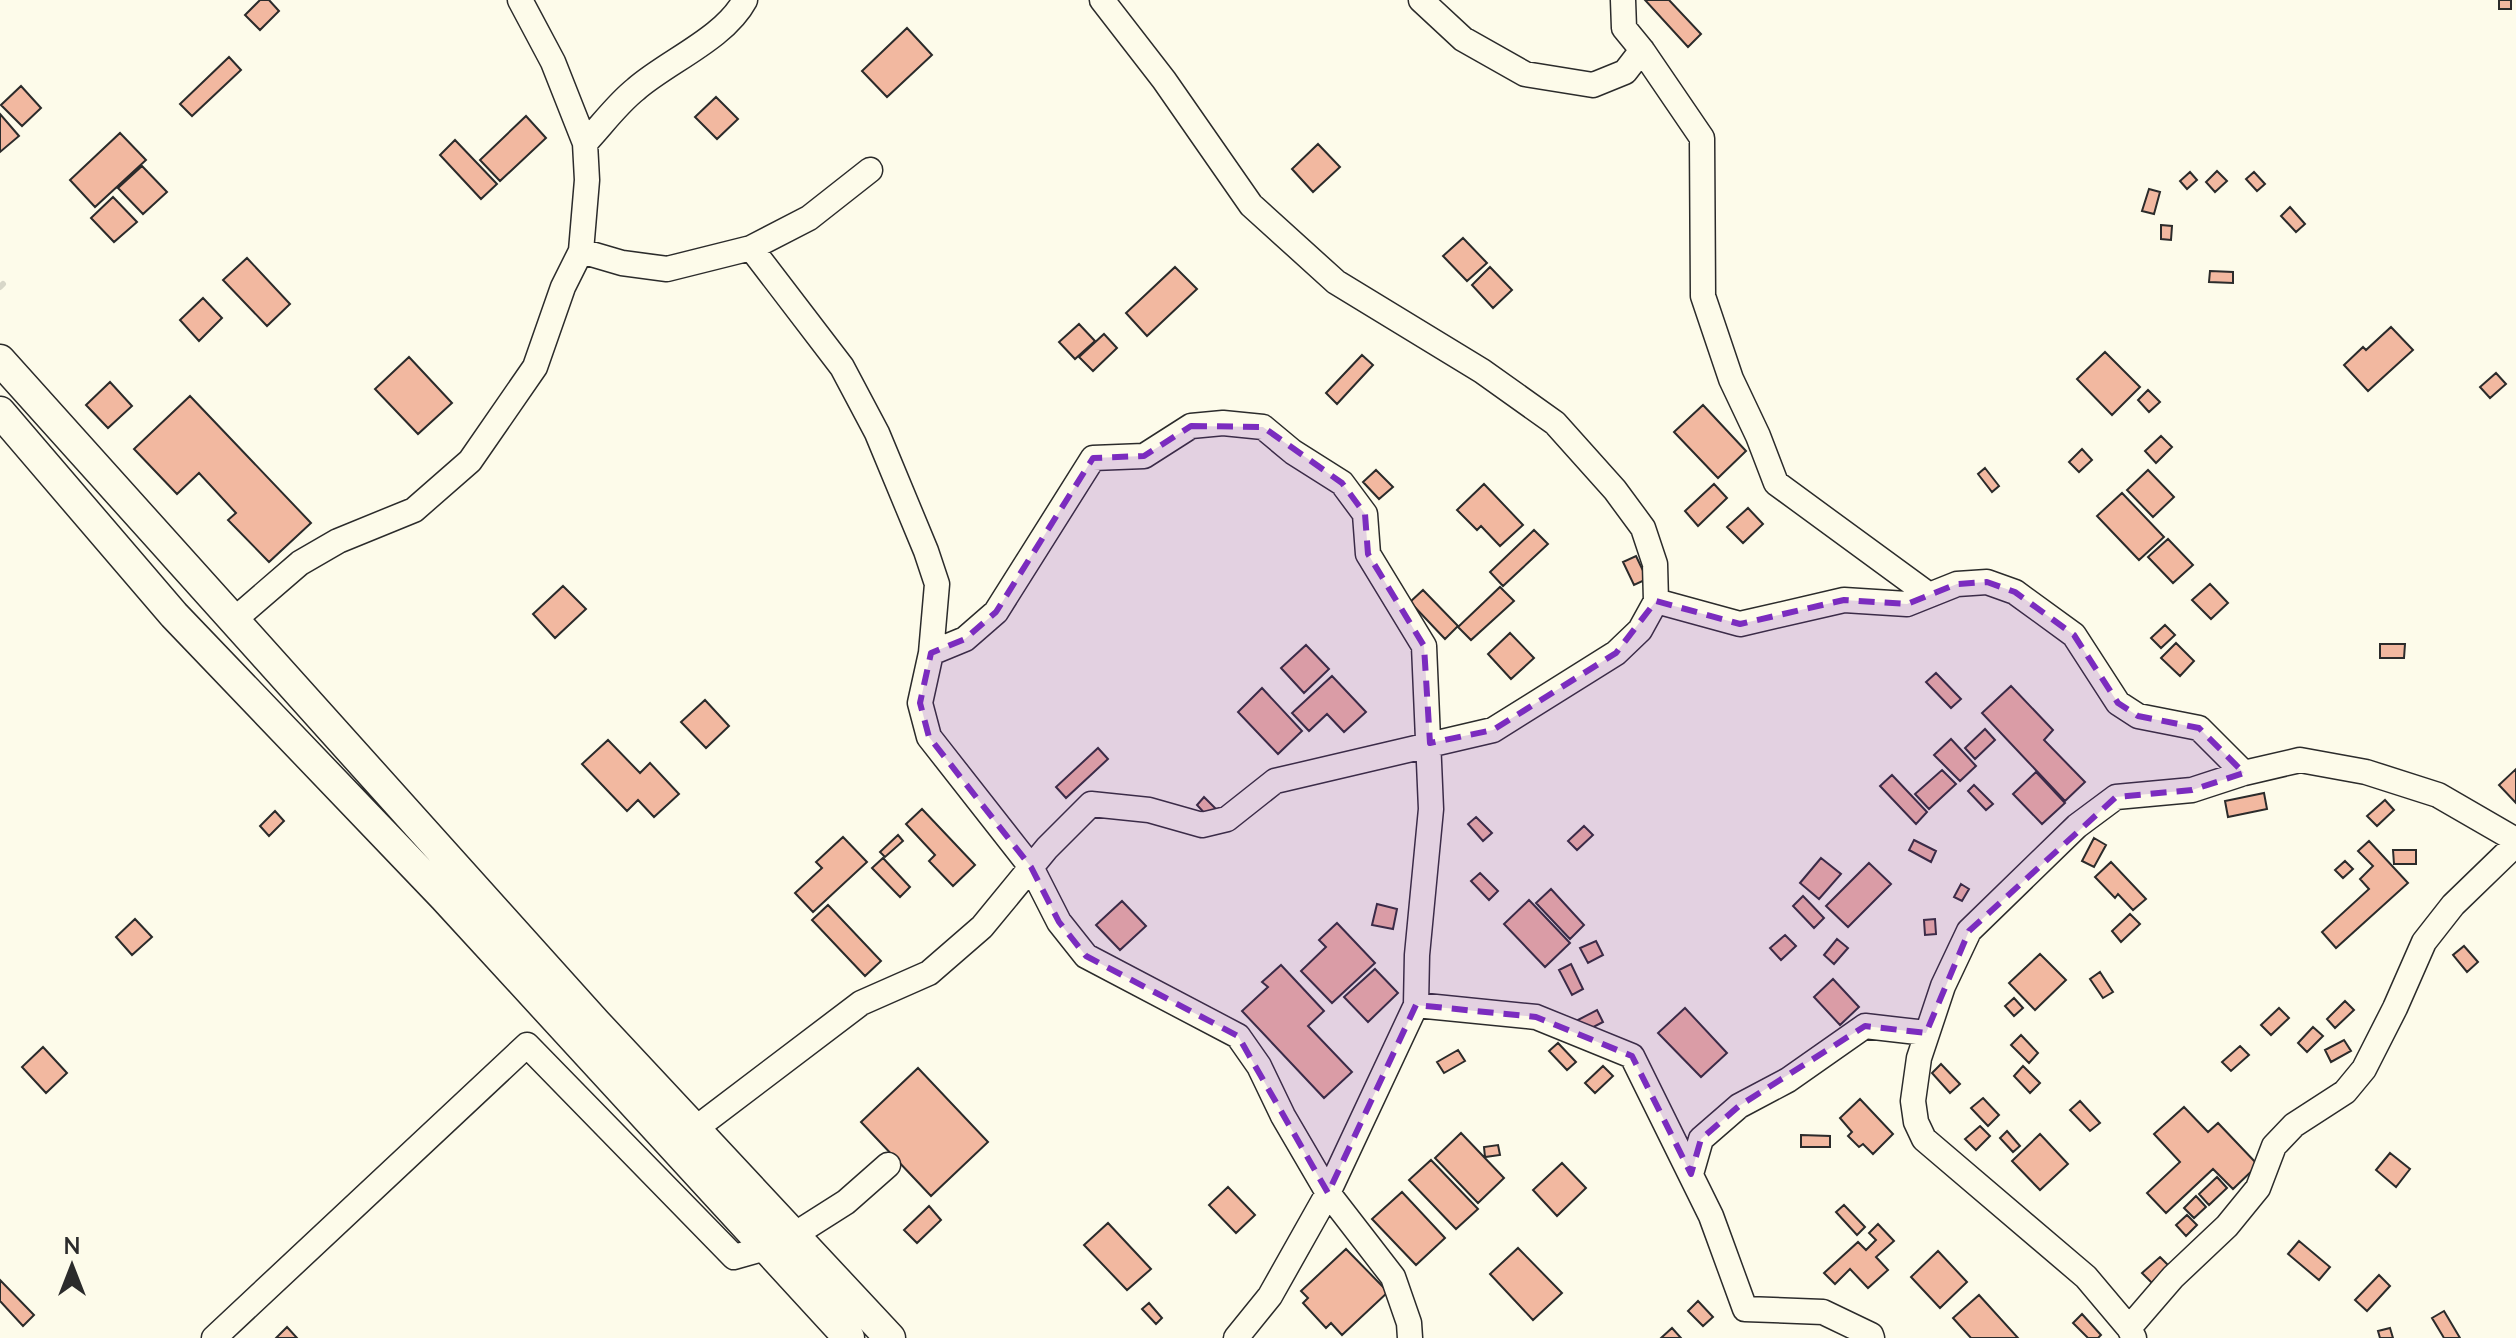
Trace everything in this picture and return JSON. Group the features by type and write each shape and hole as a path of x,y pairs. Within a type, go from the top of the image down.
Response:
{"main road":[{"path":"0,360 587,1013 890,1338"},
{"path":"0,412 174,615 444,897 849,1338"}],"street":[{"path":"234,620 300,563 338,541 414,510 470,461 535,367 563,287 581,251 587,180 585,143 553,62 520,0"},
{"path":"585,143 636,88 688,55 739,11 745,0"},
{"path":"695,1129 861,1003 929,973 982,927 1031,867 1091,804 1149,810 1202,825 1227,819 1275,781 1493,730 1616,653 1640,630 1656,601 1655,564 1643,528 1615,490 1555,423 1482,371 1336,282 1251,205 1164,80 1102,0"},
{"path":"1421,0 1463,39 1525,74 1593,85 1625,72 1642,50"},
{"path":"1623,0 1624,28 1702,138 1703,296 1731,379 1776,483 1929,595"},
{"path":"581,251 622,263 667,269 751,248 809,218 870,170"},
{"path":"751,248 842,367 877,433 937,584 931,653 920,703 929,737 1031,867 1059,922 1086,956 1238,1036 1259,1066 1283,1116 1328,1193 1393,1277 1409,1323 1410,1338"},
{"path":"931,653 965,639 996,612 1093,458 1144,456 1191,426 1223,423 1263,427 1293,452 1342,483 1365,514 1368,554 1424,646 1431,809 1417,955 1416,1005 1328,1193 1251,1332"},
{"path":"1656,601 1740,624 1844,600 1907,604 1957,584 1987,582 2015,592 2074,635 2118,703 2138,716 2199,728 2244,773"},
{"path":"2300,760 2366,772 2438,795 2516,842 2453,905 2424,942 2364,1069 2345,1092 2294,1125 2274,1146 2258,1188 2227,1226 2173,1277 2132,1333 2086,1277 1924,1139 1916,1122 1913,1101 1919,1058 1943,986 1969,931 2077,826 2116,797 2192,790 2244,773 2300,760"},
{"path":"1416,1005 1536,1017 1632,1056 1711,1216 1745,1309 1823,1312 1872,1338"},
{"path":"1691,1174 1701,1139 1739,1106 1788,1080 1865,1026 1926,1033"},
{"path":"214,1338 527,1045 734,1257 772,1254 794,1235 846,1202 888,1165"}],"highlighted area":[{"path":"1191,426 1263,427 1342,483 1365,514 1368,554 1424,646 1430,743 1493,730 1616,653 1656,601 1740,624 1844,600 1907,604 1957,584 1987,582 2015,592 2074,635 2118,703 2138,716 2199,728 2244,773 2192,790 2116,797 1969,931 1926,1033 1865,1026 1739,1106 1701,1139 1691,1174 1632,1056 1536,1017 1416,1005 1328,1193 1238,1036 1086,956 1059,922 1031,867 929,737 920,703 931,653 965,639 996,612 1093,458 1144,456"}],"building":[{"path":"260,0 269,0 279,11 260,30 245,15"},
{"path":"1645,0 1669,0 1701,34 1688,47"},
{"path":"2499,0 2511,0 2511,9 2499,9"},
{"path":"907,28 932,55 887,97 862,71"},
{"path":"229,57 241,70 192,116 180,104"},
{"path":"21,86 41,108 22,126 1,105"},
{"path":"716,97 738,119 717,139 695,117"},
{"path":"0,114 19,136 0,152"},
{"path":"526,116 546,138 500,181 480,160"},
{"path":"120,133 146,160 95,207 70,180"},
{"path":"455,140 497,184 481,199 440,155"},
{"path":"1318,144 1340,167 1313,192 1292,169"},
{"path":"142,166 167,192 143,214 118,188"},
{"path":"2217,171 2227,181 2215,192 2206,182"},
{"path":"2190,172 2197,180 2187,189 2180,181"},
{"path":"2254,172 2265,184 2257,191 2246,179"},
{"path":"2149,189 2160,192 2154,214 2142,211"},
{"path":"113,197 137,222 114,242 91,218"},
{"path":"2290,207 2305,224 2296,232 2281,216"},
{"path":"2161,225 2172,226 2171,240 2161,239"},
{"path":"1463,238 1487,263 1467,281 1443,256"},
{"path":"247,258 290,304 267,326 223,280"},
{"path":"1175,267 1197,289 1147,336 1126,313"},
{"path":"1490,267 1512,290 1493,308 1472,285"},
{"path":"2210,271 2233,272 2233,283 2209,282"},
{"path":"203,298 222,318 199,341 180,320"},
{"path":"1079,324 1095,341 1075,359 1059,342"},
{"path":"2391,327 2413,350 2368,391 2344,365"},
{"path":"1104,334 1117,348 1093,371 1079,357"},
{"path":"2105,352 2140,387 2112,415 2077,379"},
{"path":"1362,355 1373,365 1337,404 1326,393"},
{"path":"409,357 452,403 418,434 375,389"},
{"path":"2496,373 2506,384 2490,398 2480,387"},
{"path":"110,382 132,406 108,428 86,405"},
{"path":"2148,390 2160,402 2149,412 2138,400"},
{"path":"190,396 311,523 269,562 228,520 236,513 199,473 177,494 134,449"},
{"path":"1703,405 1746,451 1718,478 1674,432"},
{"path":"2161,436 2172,447 2156,463 2145,451"},
{"path":"2082,449 2092,460 2079,472 2069,462"},
{"path":"1985,468 1999,486 1992,492 1978,474"},
{"path":"1376,470 1393,487 1379,499 1363,482"},
{"path":"2148,470 2174,497 2153,517 2127,490"},
{"path":"1484,484 1523,525 1500,546 1481,526 1477,530 1457,510"},
{"path":"1714,484 1727,498 1698,526 1685,511"},
{"path":"2122,493 2164,537 2139,560 2097,516"},
{"path":"1748,508 1763,524 1743,543 1727,527"},
{"path":"1534,530 1548,544 1503,586 1490,572"},
{"path":"2168,539 2193,565 2173,583 2148,557"},
{"path":"1636,556 1647,579 1634,585 1623,562"},
{"path":"2210,584 2228,603 2211,619 2192,600"},
{"path":"563,586 586,609 555,638 533,614"},
{"path":"1500,587 1514,601 1471,640 1458,627"},
{"path":"1423,590 1458,626 1445,639 1410,602"},
{"path":"2165,625 2175,635 2161,648 2151,638"},
{"path":"1510,633 1534,658 1511,679 1488,654"},
{"path":"2176,643 2194,661 2180,676 2161,658"},
{"path":"2380,644 2405,644 2404,658 2380,658"},
{"path":"1306,645 1329,669 1304,693 1281,668"},
{"path":"1936,673 1961,699 1951,708 1926,682"},
{"path":"1332,676 1366,712 1344,732 1327,714 1309,731 1292,713"},
{"path":"2011,686 2053,730 2044,740 2085,782 2065,801 1982,713"},
{"path":"1262,688 1302,731 1278,754 1238,712"},
{"path":"705,700 729,726 706,748 681,722"},
{"path":"1985,729 1995,740 1975,759 1965,748"},
{"path":"1951,739 1976,766 1960,781 1934,755"},
{"path":"608,740 640,773 650,763 679,794 654,817 638,800 627,811 582,764"},
{"path":"1098,748 1108,759 1066,798 1056,787"},
{"path":"2516,769 2516,803 2499,785"},
{"path":"1942,770 1956,784 1929,809 1915,794"},
{"path":"2036,772 2065,803 2042,824 2013,794"},
{"path":"1892,775 1927,812 1916,824 1880,786"},
{"path":"1974,785 1993,804 1986,810 1968,791"},
{"path":"2264,793 2267,809 2228,817 2225,801"},
{"path":"1204,797 1217,810 1209,818 1197,805"},
{"path":"2385,800 2394,810 2377,826 2367,816"},
{"path":"922,809 975,865 953,886 929,861 935,855 906,824"},
{"path":"275,811 284,821 269,836 260,826"},
{"path":"1476,817 1492,833 1483,841 1468,824"},
{"path":"1584,826 1593,835 1577,850 1568,841"},
{"path":"898,835 903,841 885,857 880,852"},
{"path":"843,837 867,862 813,912 795,893 822,868 816,862"},
{"path":"2094,838 2106,845 2094,867 2082,861"},
{"path":"1914,840 1936,851 1931,862 1909,850"},
{"path":"2369,841 2408,883 2336,948 2322,932 2369,889 2360,879 2373,866 2358,851"},
{"path":"2393,850 2416,850 2416,864 2394,864"},
{"path":"883,858 910,887 900,897 872,868"},
{"path":"1821,858 1841,874 1819,899 1800,883"},
{"path":"2345,861 2353,869 2343,878 2335,870"},
{"path":"2111,862 2146,899 2133,910 2118,894 2115,898 2095,877"},
{"path":"1869,863 1891,884 1848,927 1826,906"},
{"path":"1480,873 1498,891 1489,900 1471,881"},
{"path":"1961,884 1969,889 1962,901 1954,897"},
{"path":"1551,889 1584,925 1570,939 1536,903"},
{"path":"1803,896 1824,918 1814,928 1793,906"},
{"path":"1529,900 1570,943 1545,967 1504,924"},
{"path":"1122,901 1146,926 1120,950 1096,925"},
{"path":"1377,904 1397,909 1393,929 1372,925"},
{"path":"828,905 881,961 865,976 812,920"},
{"path":"2130,914 2140,924 2121,942 2112,931"},
{"path":"135,919 152,937 132,955 116,937"},
{"path":"1935,919 1936,934 1925,935 1924,920"},
{"path":"1337,923 1375,963 1332,1003 1301,971 1326,947 1319,940"},
{"path":"1785,935 1796,946 1781,960 1770,948"},
{"path":"1837,939 1848,948 1834,964 1824,955"},
{"path":"1596,941 1603,955 1588,963 1580,948"},
{"path":"2464,946 2478,962 2467,972 2453,955"},
{"path":"2040,954 2066,980 2035,1010 2009,983"},
{"path":"1571,964 1583,989 1572,995 1559,970"},
{"path":"1281,965 1324,1011 1308,1026 1352,1072 1324,1098 1242,1011 1268,987 1262,982"},
{"path":"1375,969 1398,993 1368,1022 1344,997"},
{"path":"2100,972 2113,992 2103,998 2090,979"},
{"path":"1833,979 1859,1007 1840,1025 1814,997"},
{"path":"2014,998 2023,1008 2014,1016 2005,1006"},
{"path":"2345,1001 2354,1010 2335,1028 2327,1019"},
{"path":"1685,1008 1727,1053 1701,1077 1658,1033"},
{"path":"2279,1008 2289,1018 2271,1035 2261,1025"},
{"path":"1597,1010 1603,1022 1582,1033 1576,1021"},
{"path":"2313,1027 2323,1036 2307,1052 2298,1043"},
{"path":"2021,1035 2038,1053 2029,1063 2011,1045"},
{"path":"2344,1040 2351,1051 2331,1062 2325,1050"},
{"path":"1558,1043 1576,1062 1567,1070 1549,1051"},
{"path":"2240,1046 2249,1055 2231,1071 2222,1062"},
{"path":"43,1047 67,1073 46,1093 22,1067"},
{"path":"1458,1050 1465,1061 1444,1073 1437,1062"},
{"path":"1941,1064 1960,1084 1950,1093 1932,1073"},
{"path":"1603,1066 1613,1076 1595,1093 1585,1083"},
{"path":"2023,1066 2040,1083 2030,1093 2014,1076"},
{"path":"918,1068 988,1142 931,1196 861,1122"},
{"path":"1983,1098 1999,1115 1988,1126 1971,1108"},
{"path":"1860,1099 1893,1134 1873,1154 1863,1144 1859,1147 1848,1136 1852,1132 1840,1118"},
{"path":"2080,1101 2100,1123 2090,1131 2070,1110"},
{"path":"2184,1107 2208,1132 2218,1123 2258,1165 2233,1189 2213,1169 2166,1213 2147,1193 2180,1162 2154,1134"},
{"path":"1980,1126 1990,1136 1976,1150 1965,1139"},
{"path":"2007,1131 2020,1146 2013,1152 2000,1138"},
{"path":"1461,1133 1504,1178 1478,1203 1435,1158"},
{"path":"2040,1134 2068,1164 2040,1190 2012,1161"},
{"path":"1801,1135 1830,1136 1830,1147 1801,1147"},
{"path":"1498,1145 1500,1155 1485,1157 1484,1147"},
{"path":"2390,1153 2410,1169 2396,1187 2376,1170"},
{"path":"1431,1160 1478,1209 1456,1229 1409,1180"},
{"path":"1562,1163 1586,1188 1557,1216 1533,1190"},
{"path":"2217,1177 2227,1188 2209,1205 2199,1194"},
{"path":"1228,1187 1255,1215 1236,1233 1209,1205"},
{"path":"1402,1192 1445,1238 1416,1265 1372,1219"},
{"path":"2196,1196 2206,1207 2194,1218 2184,1208"},
{"path":"1844,1205 1865,1227 1857,1235 1836,1212"},
{"path":"929,1206 941,1220 917,1243 904,1230"},
{"path":"2187,1215 2197,1225 2186,1236 2176,1225"},
{"path":"1108,1223 1151,1269 1127,1290 1084,1245"},
{"path":"1878,1224 1894,1241 1876,1257 1888,1270 1868,1288 1850,1269 1835,1284 1824,1273 1858,1242 1866,1250 1876,1240 1869,1233"},
{"path":"2299,1241 2330,1267 2319,1280 2288,1254"},
{"path":"1518,1248 1562,1293 1533,1320 1490,1274"},
{"path":"1346,1249 1388,1292 1342,1335 1331,1323 1326,1328 1303,1303 1308,1298 1301,1291"},
{"path":"1938,1251 1967,1282 1940,1308 1911,1277"},
{"path":"2160,1257 2170,1267 2152,1283 2142,1273"},
{"path":"2379,1275 2390,1286 2367,1311 2355,1300"},
{"path":"0,1280 34,1315 23,1326 0,1301"},
{"path":"1979,1295 2018,1338 1971,1338 1953,1318"},
{"path":"1698,1301 1713,1317 1703,1326 1688,1311"},
{"path":"1149,1303 1162,1318 1156,1324 1142,1309"},
{"path":"2444,1311 2460,1338 2444,1338 2432,1318"},
{"path":"2082,1314 2101,1335 2098,1338 2088,1338 2073,1323"},
{"path":"287,1327 297,1338 276,1338"},
{"path":"1672,1328 1681,1338 1661,1338"},
{"path":"2390,1328 2393,1338 2380,1338 2378,1331"}],"waterway":[{"path":"0,287 3,284"}]}
